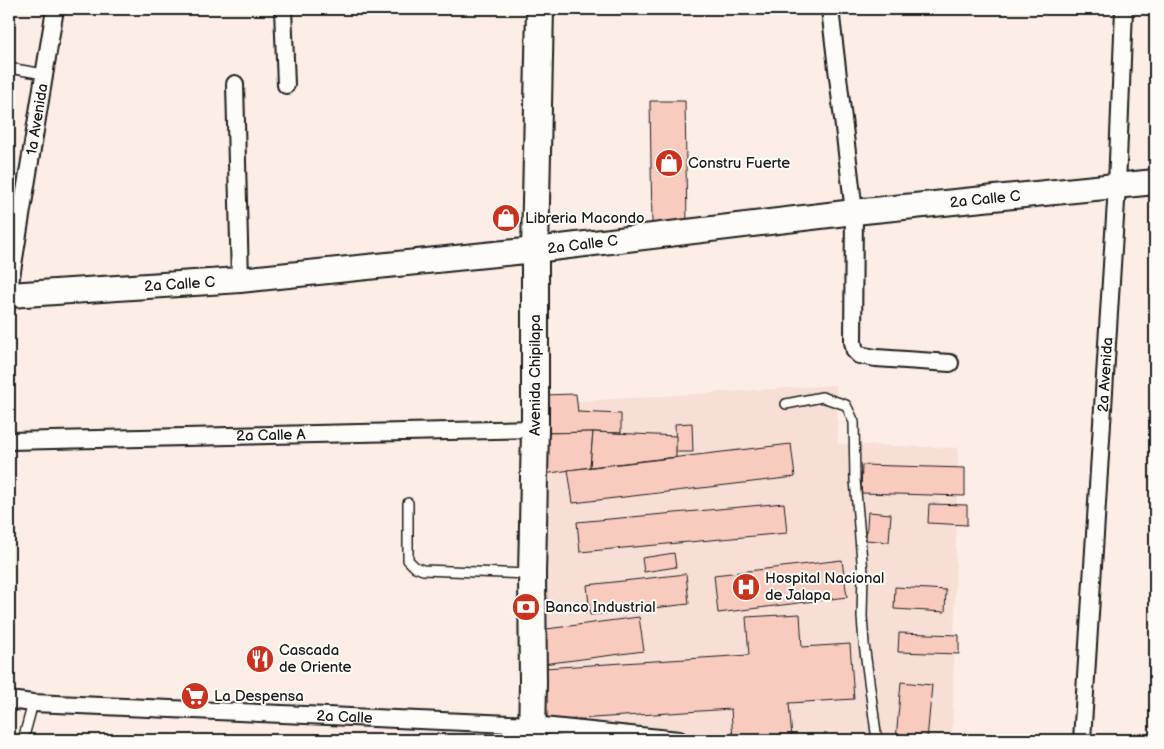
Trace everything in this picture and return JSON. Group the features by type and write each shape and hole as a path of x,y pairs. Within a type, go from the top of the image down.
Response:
{"main road":[{"name":"Avenida Chipilapa","path":"532,733 535,250 540,9"},
{"name":"2a Calle C","path":"9,295 240,280 535,250 854,212 1155,182"}],"street":[{"name":"1a Avenida","path":"9,289 55,9"},
{"path":"283,9 286,85"},
{"path":"830,9 854,212 853,342 856,351 859,355 876,358 950,363"},
{"name":"2a Avenida","path":"1082,740 1116,186 1124,9"},
{"path":"235,84 240,280"},
{"name":"2a Calle A","path":"9,441 535,429"},
{"name":"2a Calle","path":"9,700 532,733 679,740"}],"lane":[{"path":"9,68 44,74"},
{"path":"786,404 822,397 846,405 854,422 855,480 863,572 864,644 877,740"},
{"path":"408,503 408,560 415,567 423,570 532,574"},
{"path":"23,740 33,703"}],"shaded area":[{"name":"Hospital Nacional de Jalapa","path":"836,385 838,444 958,448 952,740 700,740 538,726 535,404"}],"building":[{"name":"Constru Fuerte","path":"650,101 685,101 687,225 652,225"},
{"path":"576,394 578,412 621,414 621,433 544,433 543,395"},
{"path":"692,423 693,452 676,452 675,424"},
{"path":"593,432 590,467 544,474 544,433"},
{"path":"593,432 676,436 676,457 590,467"},
{"path":"791,444 795,477 573,503 568,470"},
{"path":"862,465 965,468 965,496 861,493"},
{"path":"784,503 787,533 580,552 577,522"},
{"path":"929,504 967,505 967,525 928,523"},
{"path":"868,512 891,514 889,542 866,540"},
{"path":"674,553 676,567 644,572 642,558"},
{"path":"842,560 847,597 718,613 714,575"},
{"path":"686,574 689,604 590,615 587,585"},
{"path":"895,587 946,590 945,612 894,609"},
{"path":"800,614 802,647 850,644 854,699 789,703 792,738 733,740 731,709 547,721 544,668 749,655 746,617"},
{"path":"639,617 644,651 543,664 539,630"},
{"path":"899,633 959,635 959,654 898,652"},
{"path":"901,682 932,685 927,740 896,740"}],"place":[{"name":"Constru Fuerte","path":"669,163"},
{"name":"Libreria Macondo","path":"506,218"},
{"name":"Hospital Nacional de Jalapa","path":"746,587"},
{"name":"Banco Industrial","path":"526,607"},
{"name":"Cascada de Oriente","path":"260,659"},
{"name":"La Despensa","path":"195,696"}]}
